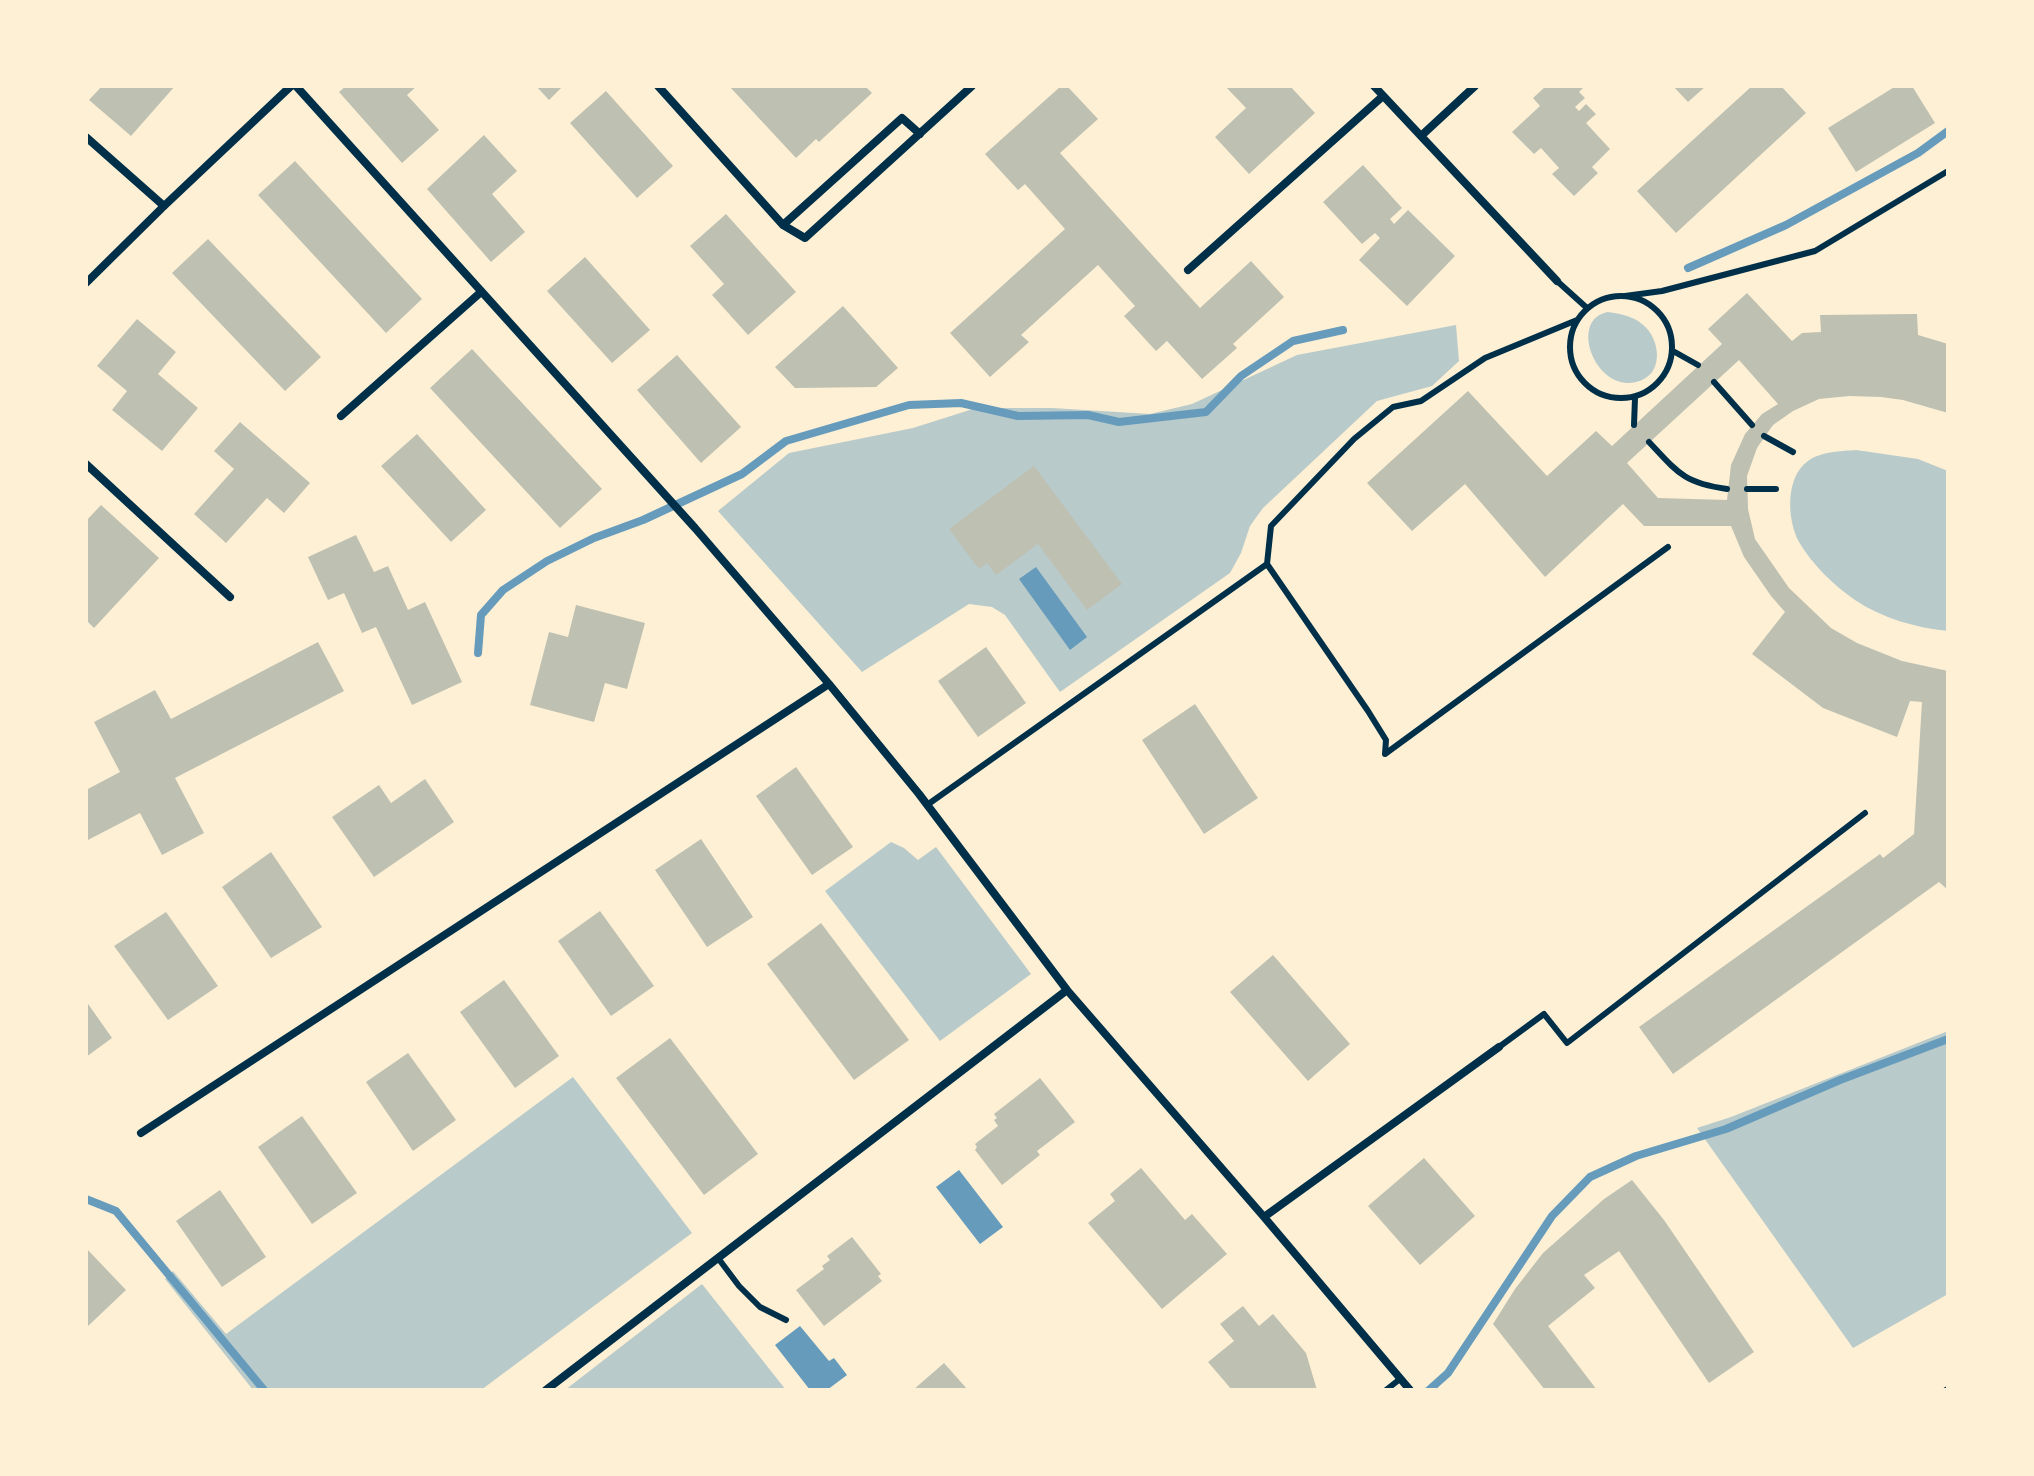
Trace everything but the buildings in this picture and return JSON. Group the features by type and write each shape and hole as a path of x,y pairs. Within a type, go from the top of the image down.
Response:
{"street":[{"path":"86,283 294,86 695,528 829,684 927,805 1067,990 1410,1390"},
{"path":"658,86 783,225 805,238 972,86"},
{"path":"1374,86 1557,281"},
{"path":"1421,136 1475,86"},
{"path":"1188,270 1383,96"},
{"path":"783,225 902,118 920,134"},
{"path":"86,137 164,206"},
{"path":"341,416 481,292"},
{"path":"86,464 230,597"},
{"path":"141,1133 829,684"},
{"path":"546,1390 1067,990"},
{"path":"1264,1217 1499,1047"}],"lane":[{"path":"1625,296 1641,300 1660,314 1671,335 1673,351 1667,371 1654,388 1635,398 1614,399 1595,392 1579,378 1571,359 1570,339 1577,320 1587,308 1605,298 1662,291 1815,251 1948,171"},
{"path":"1557,281 1587,308"},
{"path":"1577,320 1485,358 1421,401 1393,407 1354,439 1271,526 1267,564 1368,711 1386,740 1385,754 1668,547"},
{"path":"1673,351 1698,365"},
{"path":"1714,382 1752,425"},
{"path":"1634,425 1635,398"},
{"path":"1764,436 1793,452"},
{"path":"1649,442 1680,474 1702,485 1727,489"},
{"path":"1747,489 1776,489"},
{"path":"927,805 1267,564"},
{"path":"1499,1047 1544,1014 1567,1043 1865,813"},
{"path":"718,1258 760,1307 786,1320"},
{"path":"1386,1390 1400,1379"}],"shaded area":[{"path":"1608,312 1638,321 1653,338 1656,365 1645,378 1636,382 1621,382 1599,366 1588,340 1590,327 1596,317"},
{"path":"1456,325 1459,361 1432,386 1377,401 1263,508 1250,526 1230,573 1060,692 1005,615 992,607 969,604 862,672 718,511 789,453 913,428 976,408 1052,408 1150,414 1192,404 1297,355"},
{"path":"1856,450 1918,459 1948,471 1948,631 1900,621 1865,606 1831,581 1799,542 1792,522 1790,499 1795,477 1808,461 1818,456"},
{"path":"891,842 918,860 936,847 1031,974 940,1041 825,891"},
{"path":"1948,1031 1948,1294 1853,1348 1697,1128"},
{"path":"573,1077 692,1233 481,1390 253,1390 165,1279 173,1271 226,1334"},
{"path":"702,1284 786,1390 565,1390"}],"water":[{"path":"1036,567 1087,637 1070,650 1019,579"},
{"path":"959,1170 1003,1227 980,1244 936,1187"},
{"path":"800,1326 829,1361 834,1358 847,1375 827,1390 810,1390 775,1345"}],"waterway":[{"path":"1688,268 1786,225 1918,153 1948,131"},
{"path":"478,653 481,615 503,590 547,561 594,538 643,520 742,474 786,441 909,405 961,403 1018,416 1088,415 1119,422 1206,412 1241,376 1293,341 1343,330"},
{"path":"1429,1390 1448,1373 1552,1216 1590,1177 1636,1156 1726,1129 1840,1080 1948,1039"},
{"path":"86,1199 116,1211 264,1390"}]}
